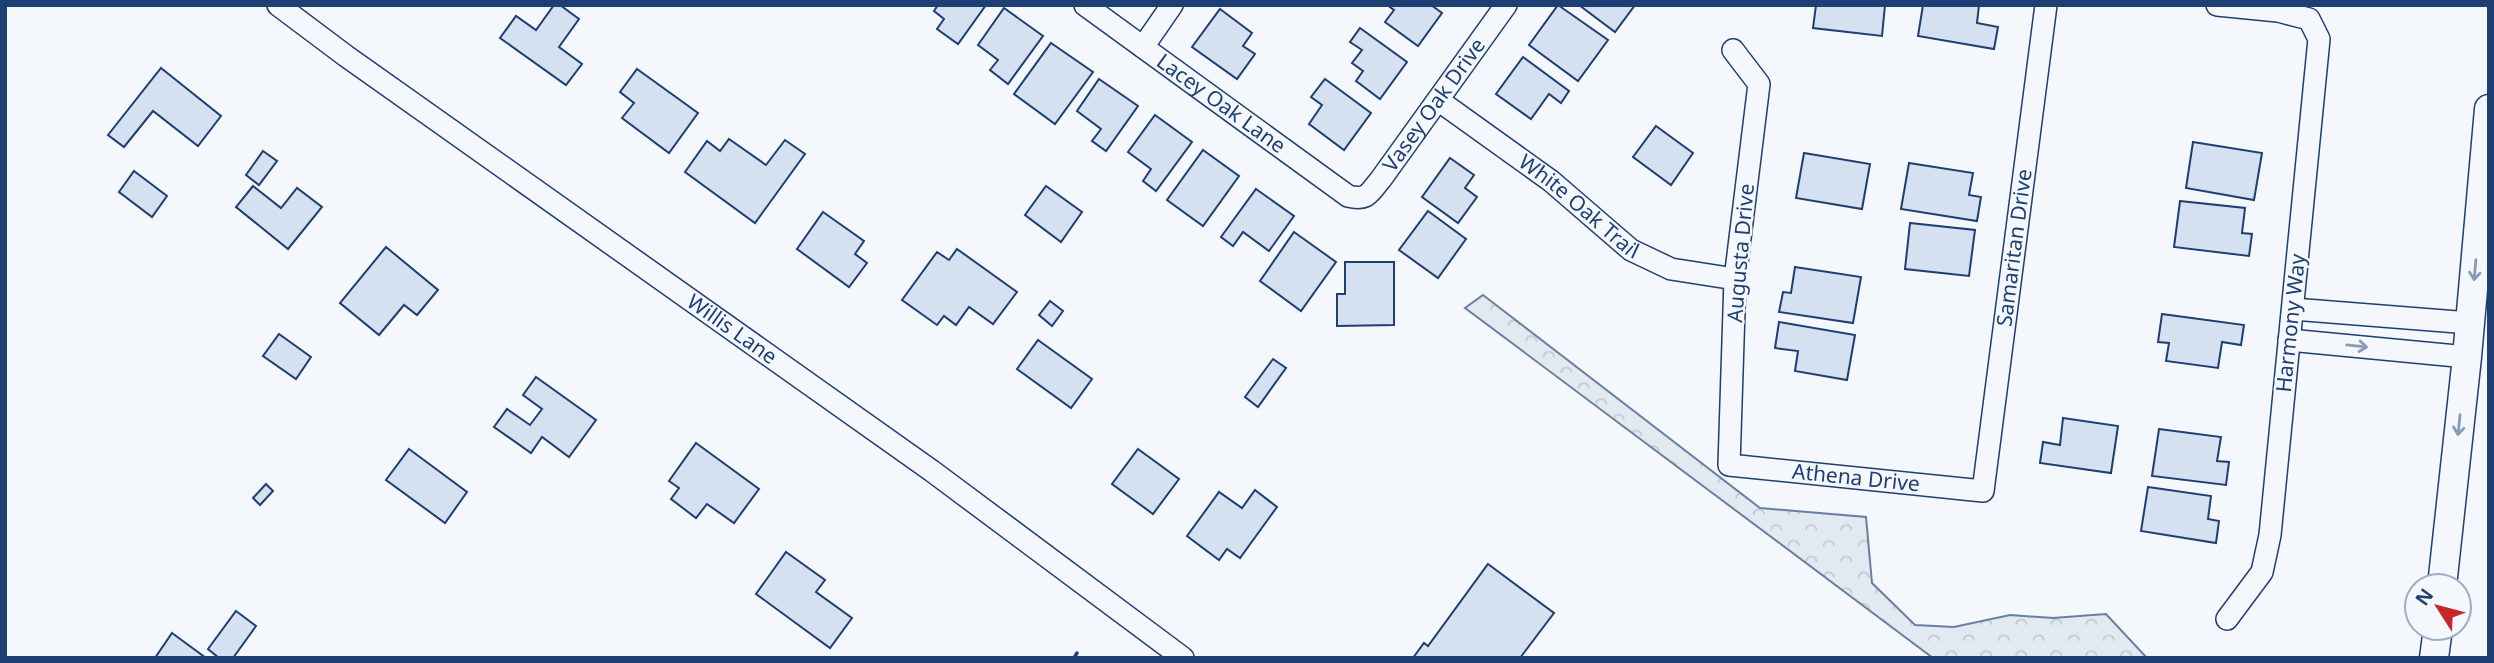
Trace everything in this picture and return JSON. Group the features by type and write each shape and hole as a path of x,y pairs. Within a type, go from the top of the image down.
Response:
{"main road":[{"path":"2444,572 2467,357 2489,108"}],"street":[{"name":"Willis Lane","path":"278,5 932,471 1182,658"},
{"name":"Lacey Oak Lane","path":"1085,5 1348,196 1359,199"},
{"path":"1143,47 1172,5"},
{"name":"Vasey Oak Drive","path":"1359,199 1365,198 1381,179 1506,5"},
{"name":"Samaritan Drive","path":"1983,491 2046,5"},
{"name":"Harmony Way","path":"2217,5 2278,11 2309,19 2319,39 2270,535 2262,572 2227,619"},
{"name":"Augusta Drive","path":"1729,466 1735,279 1759,84 1733,50"},
{"name":"White Oak Trail","path":"1438,100 1551,181 1631,250 1671,269 1735,279"},
{"path":"2292,309 2470,323"},
{"path":"2289,340 2467,357"},
{"name":"Athena Drive","path":"1729,466 1983,491"}],"green space":[{"path":"1483,295 1760,508 1866,517 1872,583 1915,625 1954,627 2010,615 2053,618 2106,614 2147,658 1933,658 1465,308"}],"building":[{"path":"554,5 560,5 579,19 559,47 582,64 566,85 500,38 516,16 536,30"},
{"path":"938,5 986,5 958,44 937,29 944,19 934,11"},
{"path":"1387,5 1431,5 1442,13 1418,46 1385,22 1394,10"},
{"path":"1558,5 1608,40 1578,81 1529,45"},
{"path":"1579,5 1635,5 1615,32"},
{"path":"1816,5 1885,5 1882,36 1813,28"},
{"path":"1923,5 1979,5 1977,23 1998,27 1994,49 1918,36"},
{"path":"1004,8 1043,36 1008,84 990,70 998,60 978,45"},
{"path":"1220,9 1252,33 1243,46 1255,54 1237,79 1192,47"},
{"path":"1360,28 1407,62 1380,99 1356,81 1363,71 1352,63 1362,50 1350,42"},
{"path":"1051,43 1093,72 1055,124 1014,94"},
{"path":"1523,57 1569,91 1561,103 1549,94 1531,119 1496,94"},
{"path":"161,68 221,116 198,146 153,111 124,147 108,135"},
{"path":"637,69 698,113 669,153 622,118 634,103 620,92"},
{"path":"1099,79 1138,106 1106,151 1092,141 1101,129 1077,111"},
{"path":"1325,79 1371,113 1344,150 1309,124 1322,105 1311,97"},
{"path":"1155,115 1192,142 1156,191 1143,181 1151,169 1128,152"},
{"path":"1656,126 1693,153 1671,185 1633,157"},
{"path":"729,139 766,165 785,140 805,154 755,223 685,172 707,141 720,151"},
{"path":"2193,142 2262,153 2254,200 2186,188"},
{"path":"1203,150 1239,176 1203,226 1167,200"},
{"path":"263,151 277,161 259,185 246,175"},
{"path":"1804,153 1870,164 1862,209 1796,198"},
{"path":"1450,158 1474,175 1465,188 1477,197 1458,223 1422,197"},
{"path":"1909,163 1973,173 1969,195 1981,197 1977,221 1901,209"},
{"path":"134,171 167,196 152,217 119,192"},
{"path":"253,186 281,208 297,188 322,207 288,249 236,207"},
{"path":"1046,186 1082,212 1061,242 1025,215"},
{"path":"1256,189 1294,216 1269,251 1243,232 1233,246 1221,237"},
{"path":"2180,201 2245,208 2242,233 2252,234 2249,256 2174,247"},
{"path":"1428,211 1466,239 1438,278 1399,250"},
{"path":"823,212 864,241 855,254 867,263 849,287 797,249"},
{"path":"1910,223 1975,230 1969,276 1905,269"},
{"path":"1294,232 1336,262 1301,311 1260,281"},
{"path":"386,247 438,290 417,315 404,305 379,335 340,303"},
{"path":"957,249 1017,292 993,324 969,307 956,325 944,316 937,325 902,300 937,252 949,260"},
{"path":"1345,262 1394,262 1394,325 1337,326 1337,294 1345,294"},
{"path":"1795,267 1861,277 1853,323 1779,312 1783,292 1791,293"},
{"path":"1050,301 1063,311 1052,326 1039,315"},
{"path":"2162,314 2244,325 2241,345 2222,342 2218,368 2166,361 2169,343 2158,342"},
{"path":"1779,322 1855,335 1847,380 1795,371 1798,351 1775,348"},
{"path":"279,334 311,357 296,379 263,356"},
{"path":"1038,340 1092,379 1071,408 1017,369"},
{"path":"1273,359 1286,368 1258,407 1245,397"},
{"path":"536,377 596,420 569,457 542,437 531,453 494,427 507,409 530,425 542,409 523,395"},
{"path":"2063,418 2118,426 2111,473 2040,463 2043,442 2060,445"},
{"path":"2159,429 2221,437 2217,461 2229,462 2226,485 2152,476"},
{"path":"696,443 759,489 734,523 707,504 696,518 671,499 679,488 669,481"},
{"path":"409,449 467,492 445,523 386,480"},
{"path":"1138,449 1179,479 1153,514 1112,484"},
{"path":"266,484 273,491 260,505 253,498"},
{"path":"2148,487 2211,496 2208,519 2219,521 2216,543 2141,531"},
{"path":"1255,490 1277,507 1240,558 1227,549 1219,560 1187,536 1219,492 1242,508"},
{"path":"786,552 825,580 816,592 852,618 830,648 756,594"},
{"path":"1488,564 1554,613 1520,658 1413,658 1424,643 1428,646"},
{"path":"236,611 256,626 233,658 219,658 208,649"},
{"path":"172,633 206,658 155,658"}],"wall":[{"path":"1074,658 1077,653"}]}
